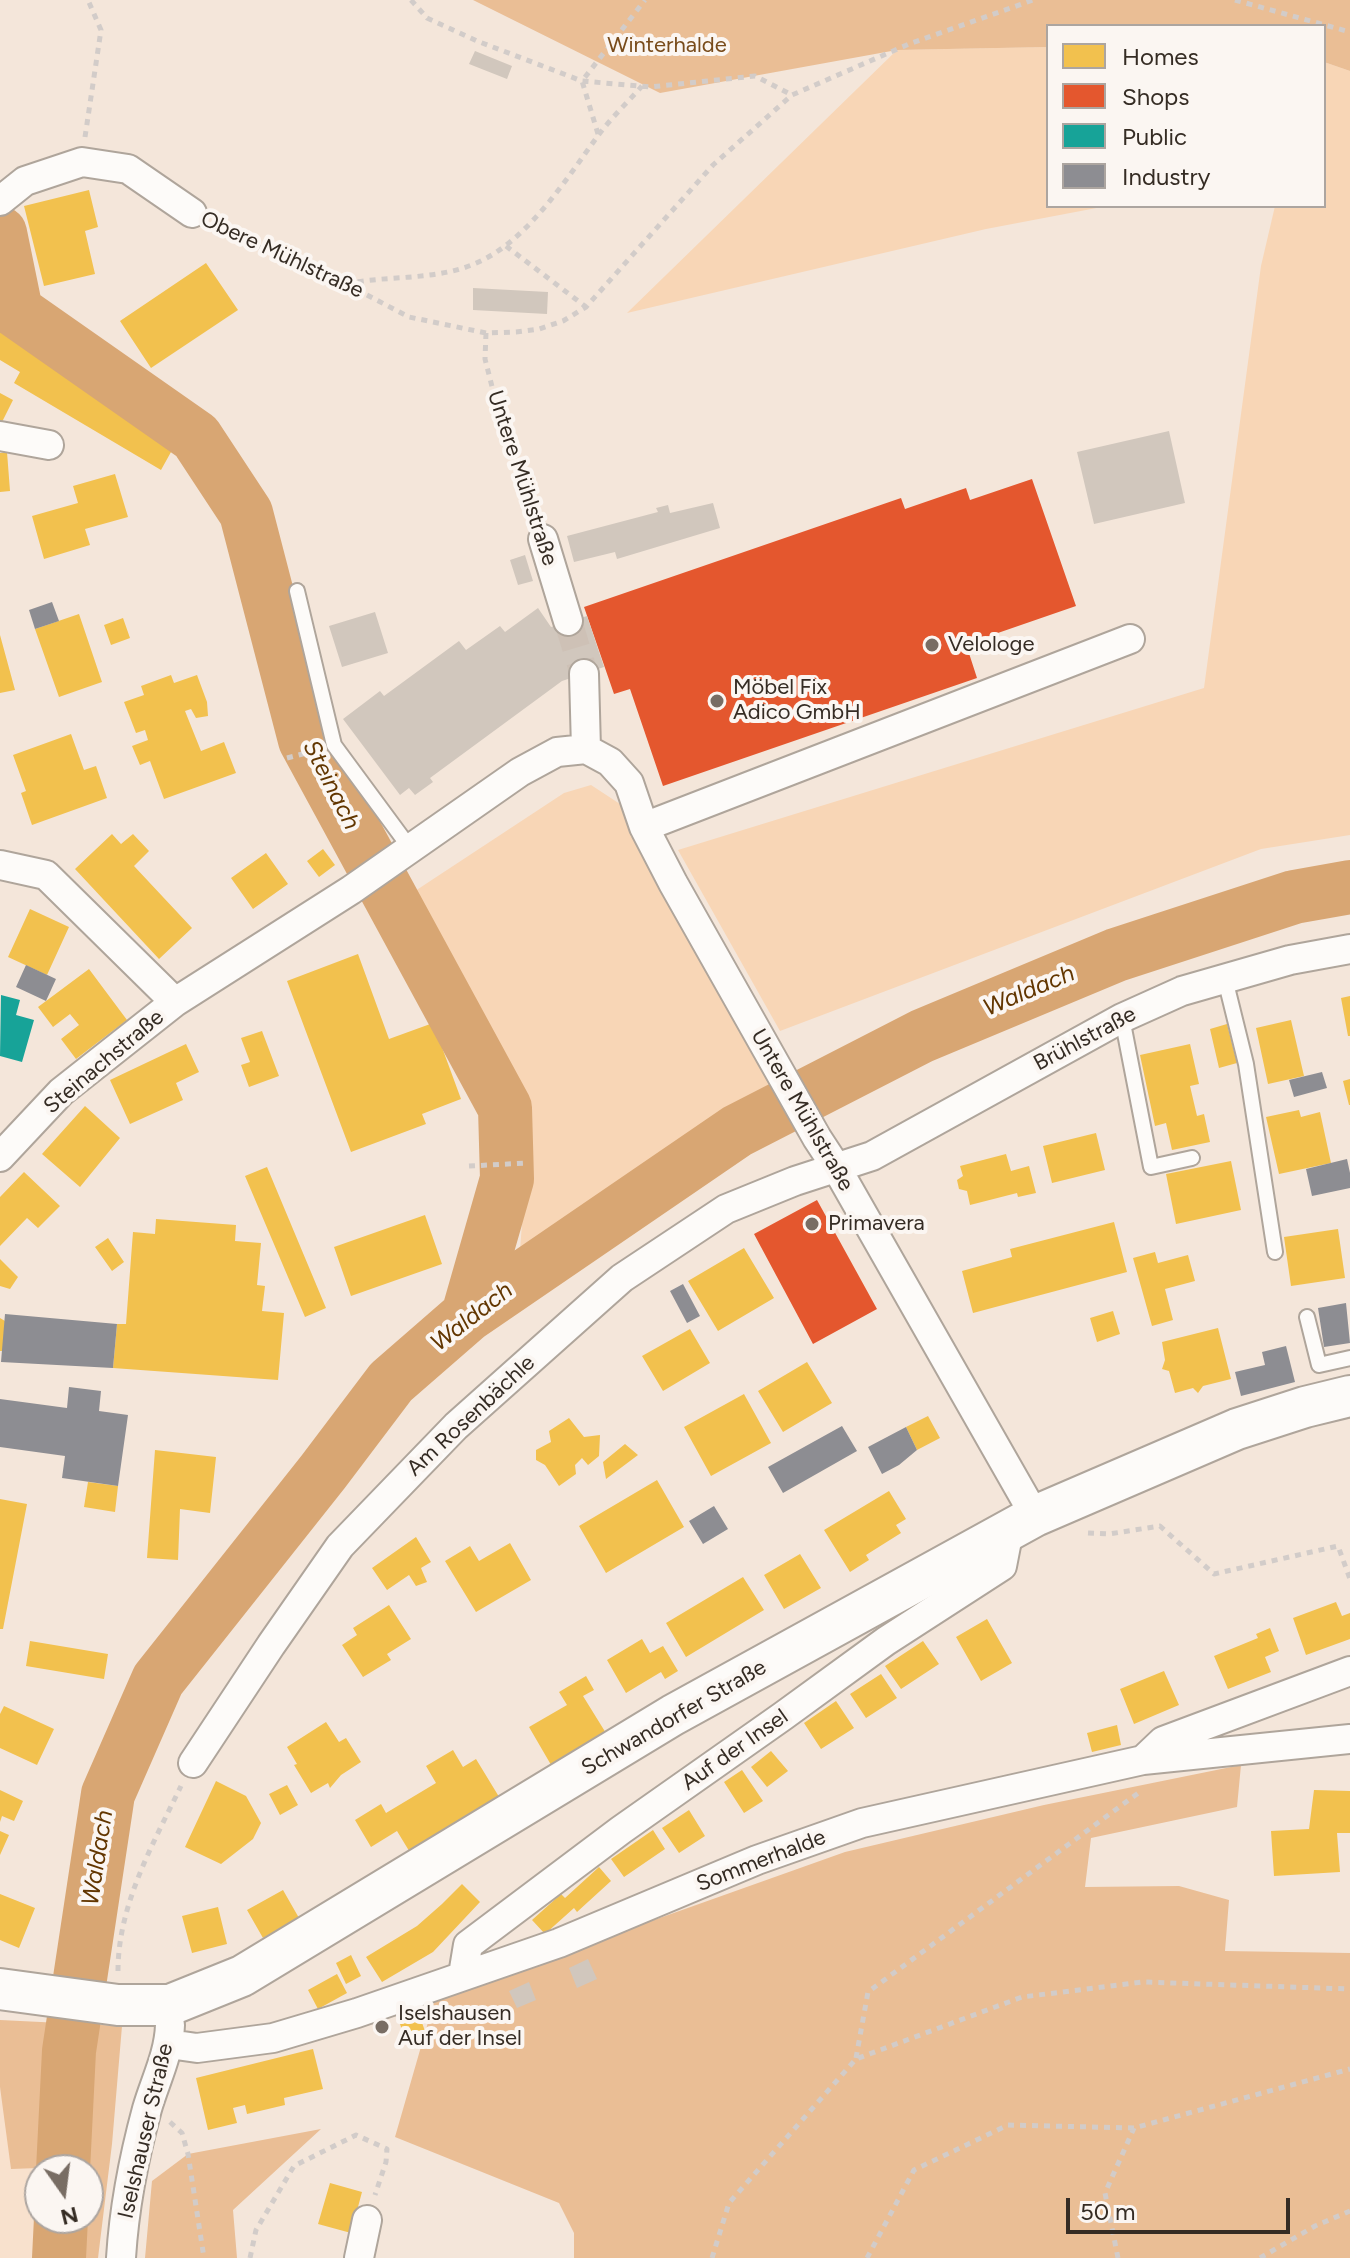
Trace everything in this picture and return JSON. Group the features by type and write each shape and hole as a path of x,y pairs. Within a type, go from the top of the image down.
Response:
{"main road":[{"name":"Schwandorfer Straße","path":"17,1992 108,2004 170,2005 242,1976 673,1715 1022,1523 1237,1429 1350,1396"}],"street":[{"name":"Obere Mühlstraße","path":"0,201 25,181 82,162 128,169 192,213"},
{"path":"0,436 49,445"},
{"name":"Untere Mühlstraße","path":"543,539 568,621"},
{"path":"644,827 1130,639"},
{"path":"0,865 46,875 175,1002 351,890 520,772 557,752 586,749 584,674"},
{"name":"Untere Mühlstraße","path":"586,749 610,762 629,783 644,827 673,883 836,1167 1022,1523"},
{"name":"Brühlstraße","path":"836,1167 872,1156 1122,1018 1182,991 1290,960 1350,949"},
{"name":"Steinachstraße","path":"0,1157 61,1092 175,1002"},
{"name":"Am Rosenbächle","path":"193,1763 340,1546 456,1426 622,1278 726,1209 836,1167"},
{"name":"Auf der Insel","path":"463,1975 468,1945 621,1830 886,1641 1002,1566 1022,1523"},
{"name":"Sommerhalde","path":"169,2044 197,2048 273,2038 357,2013 559,1943 757,1860 862,1823 1143,1760 1163,1741 1350,1671"},
{"path":"1143,1760 1350,1739"},
{"name":"Iselshauser Straße","path":"121,2258 125,2220 147,2110 169,2044 170,2005"},
{"path":"359,2258 367,2220"}],"lane":[{"path":"297,591 334,745 401,854"},
{"path":"1225,979 1246,1064 1275,1252"},
{"path":"1122,1018 1151,1167 1192,1158"},
{"path":"1307,1317 1319,1365 1350,1358"}],"path":[{"path":"82,162 101,30 88,0"},
{"path":"411,0 427,18 477,41 582,81 650,87 755,76 792,95"},
{"path":"582,81 645,0"},
{"path":"506,246 586,307 713,165 792,95 909,44 1033,0"},
{"path":"1235,0 1321,24"},
{"path":"1326,25 1350,32"},
{"path":"582,81 598,135"},
{"path":"346,284 437,273 474,264 506,246 535,217 598,135 643,85"},
{"name":"Obere Mühlstraße","path":"192,213 284,260 346,284 409,317 486,333 516,332 563,321 586,307"},
{"name":"Untere Mühlstraße","path":"486,333 485,359 499,414 543,539"},
{"path":"469,1166 527,1163"},
{"path":"1078,1533 1109,1534 1160,1526 1214,1574 1338,1546 1350,1579"},
{"path":"108,2004 118,1945 133,1889 193,1763"},
{"path":"856,2059 868,1992 1141,1791"},
{"path":"712,2258 729,2203 856,2059 1022,1997 1143,1982 1350,1989"},
{"path":"867,2258 914,2170 1008,2125 1134,2128 1350,2069"},
{"path":"1118,2258 1105,2193 1134,2128"},
{"path":"182,2133 204,2258"},
{"path":"250,2258 256,2230 294,2166 356,2135 387,2149 386,2162 367,2220"},
{"path":"1260,2258 1315,2226 1350,2211"}],"shaded area":[{"path":"1046,47 1046,208 1096,208 986,229 627,313 897,50"},
{"path":"1326,63 1350,71 1350,835 1261,849 780,1031 678,850 1204,688 1261,266 1275,208 1326,208"},
{"path":"591,785 620,804 774,1093 518,1277 531,1104 412,893 564,793"},
{"path":"0,2089 5,2090 11,2168 24,2168 24,2234 38,2234 38,2258 0,2258"}],"green space":[{"name":"Winterhalde","path":"473,0 1350,0 1350,71 1326,63 1326,24 1046,24 1046,47 897,50 660,93"},
{"path":"1241,1765 1237,1807 1091,1838 1085,1887 1179,1886 1229,1900 1225,1951 1350,1953 1350,2258 574,2258 574,2233 559,2203 395,2137 435,1998 845,1852 1044,1805"},
{"path":"0,2020 122,2026 104,2209 104,2154 24,2154 24,2169 11,2169 0,2087"},
{"path":"321,2129 233,2210 237,2258 145,2258 152,2181 188,2154"},
{"path":"38,2234 101,2234 98,2258 38,2258"}],"building: Homes":[{"path":"89,190 98,227 85,231 95,274 44,286 24,206"},
{"path":"206,263 238,310 151,368 120,321"},
{"path":"3,329 44,354 41,358 123,406 121,410 176,443 161,470 14,383 20,372 0,360 0,333"},
{"path":"0,393 13,400 0,426"},
{"path":"7,452 10,491 0,492 0,453"},
{"path":"115,474 128,517 85,529 90,545 44,559 32,516 78,503 73,486"},
{"path":"79,614 102,682 59,697 35,629"},
{"path":"123,618 130,638 111,645 104,625"},
{"path":"0,635 15,690 0,693"},
{"path":"171,675 174,683 197,675 207,702 208,716 196,718 191,709 185,711 201,751 224,742 236,773 164,799 150,761 140,765 132,746 148,740 145,730 136,733 124,702 144,695 141,686"},
{"path":"71,734 84,770 96,766 107,798 32,825 21,793 26,791 13,755"},
{"path":"112,834 121,844 133,834 149,851 134,866 192,928 159,959 75,869"},
{"path":"323,849 335,865 319,877 307,861"},
{"path":"266,853 288,884 253,909 231,878"},
{"path":"30,909 69,927 47,975 8,957"},
{"path":"358,954 389,1039 433,1023 461,1099 422,1114 426,1124 351,1152 287,981"},
{"path":"89,969 127,1020 76,1059 61,1039 79,1025 70,1014 53,1027 38,1007"},
{"path":"1350,996 1350,1036 1348,1036 1341,998"},
{"path":"1291,1020 1304,1076 1268,1084 1256,1028"},
{"path":"1227,1024 1237,1063 1219,1068 1210,1029"},
{"path":"262,1031 279,1076 249,1087 241,1065 250,1062 241,1038"},
{"path":"186,1044 199,1072 176,1083 183,1100 130,1124 110,1080"},
{"path":"1190,1044 1199,1084 1190,1086 1197,1116 1204,1114 1210,1142 1172,1150 1166,1123 1155,1126 1140,1055"},
{"path":"1350,1079 1350,1105 1349,1105 1343,1081"},
{"path":"85,1106 120,1138 80,1187 42,1154"},
{"path":"1299,1110 1301,1117 1320,1112 1331,1163 1279,1174 1266,1117"},
{"path":"1096,1133 1105,1170 1052,1183 1043,1146"},
{"path":"1006,1154 1011,1171 1029,1166 1036,1193 1018,1197 1017,1193 970,1205 967,1191 959,1189 957,1180 963,1176 960,1166"},
{"path":"1231,1161 1241,1210 1176,1224 1166,1174"},
{"path":"267,1167 326,1308 305,1317 245,1176"},
{"path":"24,1172 60,1206 38,1228 27,1218 0,1246 0,1197"},
{"path":"425,1215 442,1264 351,1296 334,1247"},
{"path":"156,1219 236,1225 235,1241 261,1243 257,1285 265,1286 262,1311 284,1313 278,1380 113,1368 117,1324 126,1324 133,1232 155,1234"},
{"path":"1114,1222 1127,1272 973,1313 962,1271 1012,1257 1010,1249"},
{"path":"1338,1229 1345,1278 1291,1286 1284,1237"},
{"path":"108,1238 124,1262 112,1271 95,1247"},
{"path":"744,1248 774,1298 718,1331 688,1281"},
{"path":"1155,1252 1158,1263 1188,1255 1195,1281 1165,1289 1173,1320 1152,1326 1133,1258"},
{"path":"0,1259 18,1277 10,1289 0,1286"},
{"path":"1113,1311 1120,1334 1097,1342 1090,1318"},
{"path":"0,1318 5,1321 3,1351 0,1351"},
{"path":"1218,1328 1231,1379 1203,1386 1198,1393 1193,1388 1175,1393 1169,1371 1162,1369 1165,1360 1162,1342"},
{"path":"690,1329 710,1363 663,1391 642,1356"},
{"path":"807,1362 832,1403 783,1432 758,1391"},
{"path":"744,1394 771,1443 711,1476 684,1427"},
{"path":"928,1416 940,1438 917,1450 906,1427"},
{"path":"569,1418 584,1437 600,1435 599,1456 588,1465 582,1458 575,1465 576,1474 559,1486 545,1465 536,1460 536,1450 551,1442 549,1431"},
{"path":"625,1444 638,1455 606,1479 603,1462"},
{"path":"155,1450 216,1457 210,1513 180,1509 178,1560 147,1558"},
{"path":"657,1480 684,1527 606,1573 579,1526"},
{"path":"88,1482 118,1486 115,1512 84,1507"},
{"path":"889,1491 906,1519 896,1525 901,1533 866,1555 869,1560 850,1572 824,1530"},
{"path":"0,1499 27,1504 3,1629 0,1629"},
{"path":"416,1537 431,1562 421,1568 427,1582 416,1586 409,1575 387,1590 372,1568"},
{"path":"510,1543 531,1580 476,1612 445,1561 470,1546 479,1561"},
{"path":"800,1554 821,1588 784,1609 764,1575"},
{"path":"743,1577 764,1610 686,1657 666,1623"},
{"path":"1336,1602 1342,1616 1350,1613 1350,1639 1306,1655 1293,1618"},
{"path":"389,1605 411,1639 387,1654 391,1660 363,1677 342,1645 357,1635 353,1628"},
{"path":"987,1619 1012,1663 981,1681 956,1637"},
{"path":"1270,1628 1279,1651 1265,1657 1271,1672 1228,1689 1214,1656 1258,1638 1256,1634"},
{"path":"642,1639 650,1653 663,1646 678,1671 665,1679 661,1672 626,1693 607,1660"},
{"path":"30,1641 108,1654 104,1679 26,1666"},
{"path":"923,1641 939,1664 901,1689 885,1666"},
{"path":"1164,1671 1179,1705 1134,1724 1120,1689"},
{"path":"881,1674 897,1698 866,1718 850,1694"},
{"path":"586,1676 594,1690 583,1696 609,1738 554,1770 529,1727 567,1705 559,1692"},
{"path":"836,1701 854,1728 821,1749 804,1723"},
{"path":"4,1706 54,1729 37,1765 0,1748 0,1714"},
{"path":"326,1722 339,1742 346,1738 361,1762 341,1775 330,1788 328,1783 311,1793 287,1747"},
{"path":"1117,1725 1121,1745 1092,1752 1087,1733"},
{"path":"453,1750 463,1767 476,1759 504,1805 414,1859 397,1831 371,1847 355,1820 381,1804 386,1813 436,1783 426,1766"},
{"path":"771,1751 788,1771 767,1787 751,1767"},
{"path":"742,1770 763,1801 744,1813 724,1782"},
{"path":"216,1781 246,1796 261,1823 253,1839 221,1864 185,1847"},
{"path":"287,1785 298,1805 280,1815 269,1794"},
{"path":"0,1790 23,1801 14,1821 2,1816 0,1822"},
{"path":"1314,1790 1350,1791 1350,1833 1337,1833 1340,1872 1274,1876 1271,1831 1309,1829"},
{"path":"689,1810 705,1836 679,1853 662,1828"},
{"path":"653,1830 665,1849 624,1877 611,1859"},
{"path":"0,1831 9,1835 0,1855"},
{"path":"599,1867 611,1881 577,1912 574,1908 545,1934 532,1920 561,1894 565,1898"},
{"path":"462,1884 480,1902 433,1952 382,1982 366,1957 417,1926"},
{"path":"283,1890 299,1918 263,1938 247,1910"},
{"path":"0,1894 35,1908 19,1948 0,1940"},
{"path":"218,1907 227,1944 192,1953 182,1916"},
{"path":"351,1955 361,1976 346,1984 336,1963"},
{"path":"337,1974 347,1993 318,2009 308,1990"},
{"path":"420,2017 426,2034 406,2042 400,2024"},
{"path":"313,2049 323,2089 284,2098 285,2105 247,2114 245,2105 233,2108 237,2123 208,2130 196,2078"},
{"path":"330,2183 362,2192 351,2233 318,2224"}],"building: Shops":[{"path":"1032,479 1076,606 966,644 977,678 663,786 630,689 614,694 584,607 901,498 905,509 966,488 970,500"},
{"path":"817,1200 877,1309 813,1344 754,1234"}],"building: Public":[{"path":"1,995 20,1000 16,1015 34,1020 22,1062 0,1056"}],"building: Industry":[{"path":"52,602 59,621 35,629 29,610"},
{"path":"26,965 56,979 46,1001 16,987"},
{"path":"1322,1072 1327,1088 1294,1097 1289,1080"},
{"path":"1347,1159 1350,1188 1312,1196 1306,1169"},
{"path":"683,1284 700,1316 687,1323 670,1291"},
{"path":"1346,1303 1350,1343 1324,1347 1318,1308"},
{"path":"5,1314 117,1324 113,1368 1,1362"},
{"path":"1286,1346 1295,1382 1241,1396 1235,1372 1265,1365 1262,1352"},
{"path":"69,1387 101,1391 99,1411 128,1415 118,1486 62,1478 65,1456 0,1447 0,1399 67,1408"},
{"path":"842,1426 857,1451 783,1493 768,1467"},
{"path":"906,1427 917,1450 882,1474 868,1447"},
{"path":"714,1506 728,1529 703,1544 689,1521"}],"building: Other":[{"path":"475,51 512,66 507,79 469,64"},
{"path":"473,288 548,292 547,314 473,310"},
{"path":"1169,431 1185,503 1094,524 1077,452"},
{"path":"713,503 720,528 617,559 615,552 574,562 567,536 658,512 656,508 668,505 670,513"},
{"path":"525,555 533,581 518,585 510,560"},
{"path":"538,608 551,627 587,616 604,667 562,681 430,778 433,782 415,795 409,788 400,795 343,719 380,691 384,696 459,641 466,650 500,626 505,632"},
{"path":"375,612 388,653 342,667 329,626"},
{"path":"588,1959 597,1979 577,1988 569,1968"},
{"path":"529,1982 536,2000 517,2008 509,1991"}],"waterway":[{"name":"Steinach","path":"0,233 16,311 196,437 246,513 305,740 505,1108 507,1179 468,1315"},
{"name":"Waldach","path":"64,2154 69,2051 108,1794 158,1680 391,1382 468,1315 737,1131 922,1036 1116,955 1294,897 1350,887"},
{"name":"Waldach","path":"59,2258 60,2234"}],"tunnel":[{"path":"568,621 584,674"}],"place":[{"name":"Velologe","path":"932,645"},
{"name":"Möbel Fix Adico GmbH","path":"717,701"},
{"name":"Primavera","path":"812,1224"},
{"name":"Iselshausen Auf der Insel","path":"382,2027"}]}
